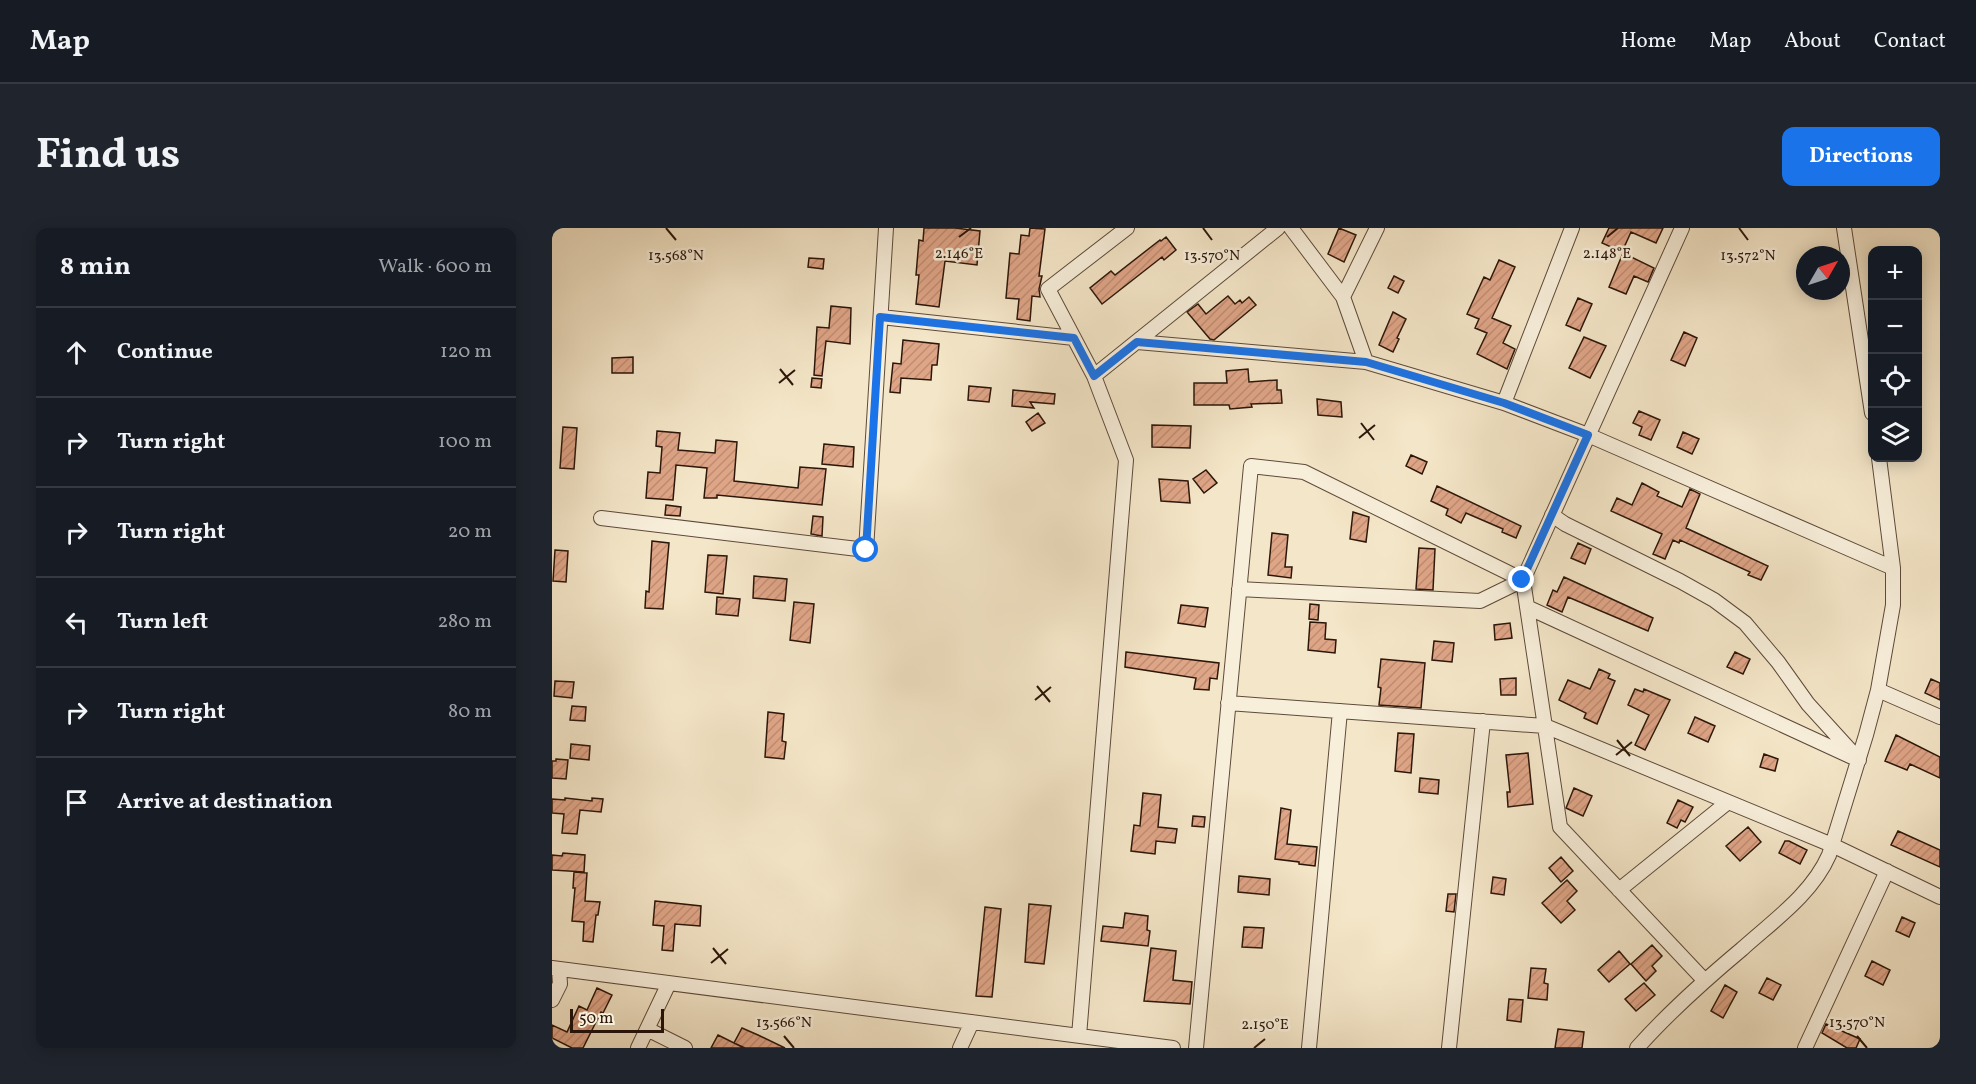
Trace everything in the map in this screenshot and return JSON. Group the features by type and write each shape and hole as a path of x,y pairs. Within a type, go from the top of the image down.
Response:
{"street":[{"path":"601,518 866,550 886,228"},
{"path":"1058,1048 1072,1035 1126,460 1094,376 1048,289 1127,228"},
{"path":"1094,376 1278,228"},
{"path":"1292,228 1343,297 1366,362"},
{"path":"1343,297 1377,228"},
{"path":"1504,403 1572,228"},
{"path":"1682,228 1522,580 1560,827 1705,981"},
{"path":"1844,228 1871,408"},
{"path":"880,317 1074,338"},
{"path":"1137,342 1366,362 1504,403 1588,435 1893,568"},
{"path":"1637,1048 1654,1028 1705,981 1786,911 1814,882 1823,869 1859,760 1878,690 1893,605 1893,568 1880,462"},
{"path":"1196,1048 1251,466 1304,472 1522,580"},
{"path":"1552,515 1565,524 1706,596 1745,623 1778,662 1808,704 1859,760"},
{"path":"1239,589 1480,601 1522,580"},
{"path":"1527,608 1859,760"},
{"path":"1878,690 1940,717"},
{"path":"1228,703 1545,726 1832,845 1940,897"},
{"path":"1309,1048 1340,711"},
{"path":"1449,1048 1483,721"},
{"path":"1619,890 1728,802"},
{"path":"1804,1048 1887,871"},
{"path":"552,1000 560,984 556,968 1173,1048"},
{"path":"638,1048 669,983"},
{"path":"960,1048 972,1022"},
{"path":"647,1029 685,1048"}],"building":[{"path":"924,228 980,231 977,265 945,261 939,307 916,304 919,240 923,241"},
{"path":"1030,228 1045,229 1039,276 1042,276 1040,297 1032,296 1030,321 1017,319 1019,299 1006,298 1010,253 1019,254 1021,235 1029,236"},
{"path":"1339,228 1356,235 1344,262 1328,254"},
{"path":"1609,228 1663,228 1656,243 1631,232 1622,252 1602,243"},
{"path":"1166,237 1176,250 1164,260 1162,257 1102,304 1090,288 1111,271 1115,275"},
{"path":"1623,253 1654,268 1648,282 1634,276 1626,294 1609,287"},
{"path":"809,258 824,259 823,269 808,267"},
{"path":"1499,260 1515,267 1492,318 1511,326 1503,343 1515,349 1507,369 1477,354 1487,333 1475,328 1479,319 1467,314 1484,277 1490,280"},
{"path":"1394,276 1404,281 1398,293 1388,288"},
{"path":"1228,296 1235,304 1240,300 1242,303 1249,297 1256,305 1214,340 1210,339 1187,312 1198,304 1206,314"},
{"path":"1578,298 1592,304 1580,331 1566,325"},
{"path":"831,306 851,308 850,344 826,341 822,376 814,375 817,327 829,328"},
{"path":"1393,312 1406,319 1393,352 1379,345"},
{"path":"1684,332 1697,338 1685,366 1671,360"},
{"path":"1584,337 1606,346 1590,378 1569,368"},
{"path":"903,340 939,344 937,365 932,365 931,380 901,378 900,393 890,392 893,363 901,364"},
{"path":"633,357 633,373 612,373 612,358"},
{"path":"1248,369 1249,382 1277,380 1277,390 1281,390 1282,403 1251,404 1252,407 1230,409 1229,405 1194,405 1194,383 1227,383 1226,371"},
{"path":"812,378 822,379 821,388 811,387"},
{"path":"969,386 991,388 989,402 968,400"},
{"path":"1013,390 1055,394 1054,404 1030,402 1034,408 1012,406"},
{"path":"1317,399 1341,402 1342,417 1318,415"},
{"path":"1639,411 1660,420 1651,440 1639,435 1642,427 1633,423"},
{"path":"1038,413 1045,423 1032,431 1026,422"},
{"path":"1152,425 1191,426 1190,448 1152,447"},
{"path":"563,427 577,428 574,469 560,468"},
{"path":"657,431 680,433 678,450 715,453 716,440 737,442 734,481 798,488 800,467 826,469 822,505 717,495 717,498 704,498 707,468 676,465 673,500 646,498 648,472 660,473 662,447 656,446"},
{"path":"1683,432 1699,439 1692,454 1677,447"},
{"path":"824,444 854,447 853,467 822,464"},
{"path":"1411,455 1427,462 1422,474 1406,466"},
{"path":"1206,470 1217,483 1204,493 1193,479"},
{"path":"1159,479 1188,481 1190,503 1161,501"},
{"path":"1642,483 1659,492 1657,496 1682,507 1690,489 1700,494 1686,528 1768,566 1761,580 1748,575 1750,572 1680,540 1679,543 1673,540 1665,559 1653,554 1662,534 1611,511 1617,498 1632,505"},
{"path":"1437,486 1521,526 1516,538 1502,532 1503,529 1466,513 1461,523 1446,515 1448,509 1431,501"},
{"path":"666,505 681,507 680,516 665,515"},
{"path":"1353,512 1369,517 1366,542 1350,539"},
{"path":"813,516 823,517 822,536 811,534"},
{"path":"1272,533 1288,535 1285,567 1292,567 1291,578 1268,575"},
{"path":"652,541 669,543 663,609 645,608 646,591 649,592"},
{"path":"1578,543 1591,549 1585,564 1571,558"},
{"path":"1419,548 1435,549 1433,590 1416,589"},
{"path":"555,550 568,551 566,582 553,581"},
{"path":"708,555 727,556 723,594 705,592"},
{"path":"754,576 787,579 785,601 753,598"},
{"path":"1564,577 1653,618 1648,631 1568,597 1562,612 1547,605 1553,590 1557,592"},
{"path":"717,597 740,599 738,616 716,614"},
{"path":"794,602 814,604 810,643 790,640"},
{"path":"1310,604 1319,605 1318,620 1309,619"},
{"path":"1181,605 1208,608 1205,627 1178,623"},
{"path":"1310,622 1326,623 1325,639 1336,640 1335,653 1308,650"},
{"path":"1510,623 1512,638 1495,640 1494,625"},
{"path":"1434,641 1454,643 1452,662 1432,660"},
{"path":"1126,652 1219,663 1217,679 1210,678 1209,690 1194,689 1196,678 1125,667"},
{"path":"1735,652 1750,659 1743,674 1727,667"},
{"path":"1381,659 1425,663 1421,708 1379,705"},
{"path":"1599,669 1610,674 1608,678 1615,681 1597,724 1584,718 1586,713 1559,700 1568,680 1590,689"},
{"path":"1516,678 1516,695 1501,695 1500,679"},
{"path":"1931,679 1940,683 1940,700 1925,693"},
{"path":"555,681 574,682 572,698 554,696"},
{"path":"1635,689 1643,692 1644,689 1670,700 1645,750 1635,745 1649,715 1628,705"},
{"path":"572,706 586,707 585,721 570,720"},
{"path":"768,712 784,714 782,741 786,742 784,759 765,757"},
{"path":"1695,717 1715,726 1708,742 1688,733"},
{"path":"1398,733 1414,734 1411,773 1395,771"},
{"path":"1896,735 1940,757 1940,778 1910,764 1907,770 1885,761"},
{"path":"571,744 590,746 589,760 570,758"},
{"path":"1528,753 1533,804 1508,807 1507,792 1510,792 1506,755"},
{"path":"1764,754 1778,759 1775,771 1760,767"},
{"path":"568,760 566,779 552,778 552,761"},
{"path":"1420,778 1439,780 1438,794 1419,792"},
{"path":"1574,788 1592,796 1583,816 1566,808"},
{"path":"1143,793 1161,795 1158,827 1177,829 1175,843 1156,841 1155,854 1131,851 1134,825 1140,826"},
{"path":"565,798 592,801 592,798 603,799 601,812 580,810 577,834 562,833 564,814 552,813 552,799 565,800"},
{"path":"1678,800 1693,807 1685,822 1681,820 1677,828 1667,823"},
{"path":"1281,808 1291,810 1287,844 1317,847 1315,866 1275,859"},
{"path":"1193,816 1205,817 1204,827 1192,826"},
{"path":"1748,827 1761,842 1740,861 1726,846"},
{"path":"1898,831 1940,850 1940,867 1891,845"},
{"path":"1785,841 1807,850 1800,864 1779,853"},
{"path":"563,853 585,855 584,872 552,870 552,855 562,856"},
{"path":"1561,857 1573,871 1561,882 1549,868"},
{"path":"574,872 587,873 585,901 600,902 593,942 583,941 584,922 572,921"},
{"path":"1239,876 1270,879 1269,895 1238,892"},
{"path":"1493,877 1506,879 1504,895 1491,893"},
{"path":"1567,880 1577,891 1567,901 1575,910 1561,923 1542,903"},
{"path":"1448,894 1456,894 1454,912 1446,911"},
{"path":"655,901 701,906 700,926 675,924 673,951 662,950 664,926 653,925"},
{"path":"1029,904 1051,906 1044,964 1025,962"},
{"path":"985,907 1001,909 992,997 976,996"},
{"path":"1125,913 1148,916 1147,930 1150,931 1148,946 1101,941 1103,926 1123,928"},
{"path":"1902,917 1915,923 1909,937 1896,931"},
{"path":"1244,927 1264,928 1262,948 1242,947"},
{"path":"1652,945 1662,956 1652,966 1656,971 1646,981 1631,964"},
{"path":"1151,948 1176,951 1173,980 1192,982 1190,1004 1144,1001"},
{"path":"1619,951 1630,964 1609,982 1598,970"},
{"path":"1872,961 1890,970 1883,985 1865,976"},
{"path":"1531,968 1546,969 1544,983 1548,984 1547,1000 1528,998"},
{"path":"1767,978 1781,985 1773,1000 1759,993"},
{"path":"1644,983 1655,995 1636,1011 1625,999"},
{"path":"1725,985 1737,992 1723,1018 1711,1011"},
{"path":"597,988 612,995 583,1048 572,1048 552,1038 552,1025 567,1032 579,1006 587,1010"},
{"path":"1509,999 1523,1000 1521,1022 1507,1020"},
{"path":"1826,1024 1860,1039 1856,1048 1847,1048 1822,1033"},
{"path":"742,1028 785,1048 745,1048 734,1043"},
{"path":"1558,1029 1584,1032 1582,1048 1555,1048"},
{"path":"718,1035 744,1048 711,1048"}],"route":[{"path":"866,550 880,317 1074,338 1094,376 1137,342 1366,362 1504,403 1588,435 1522,580"}]}
